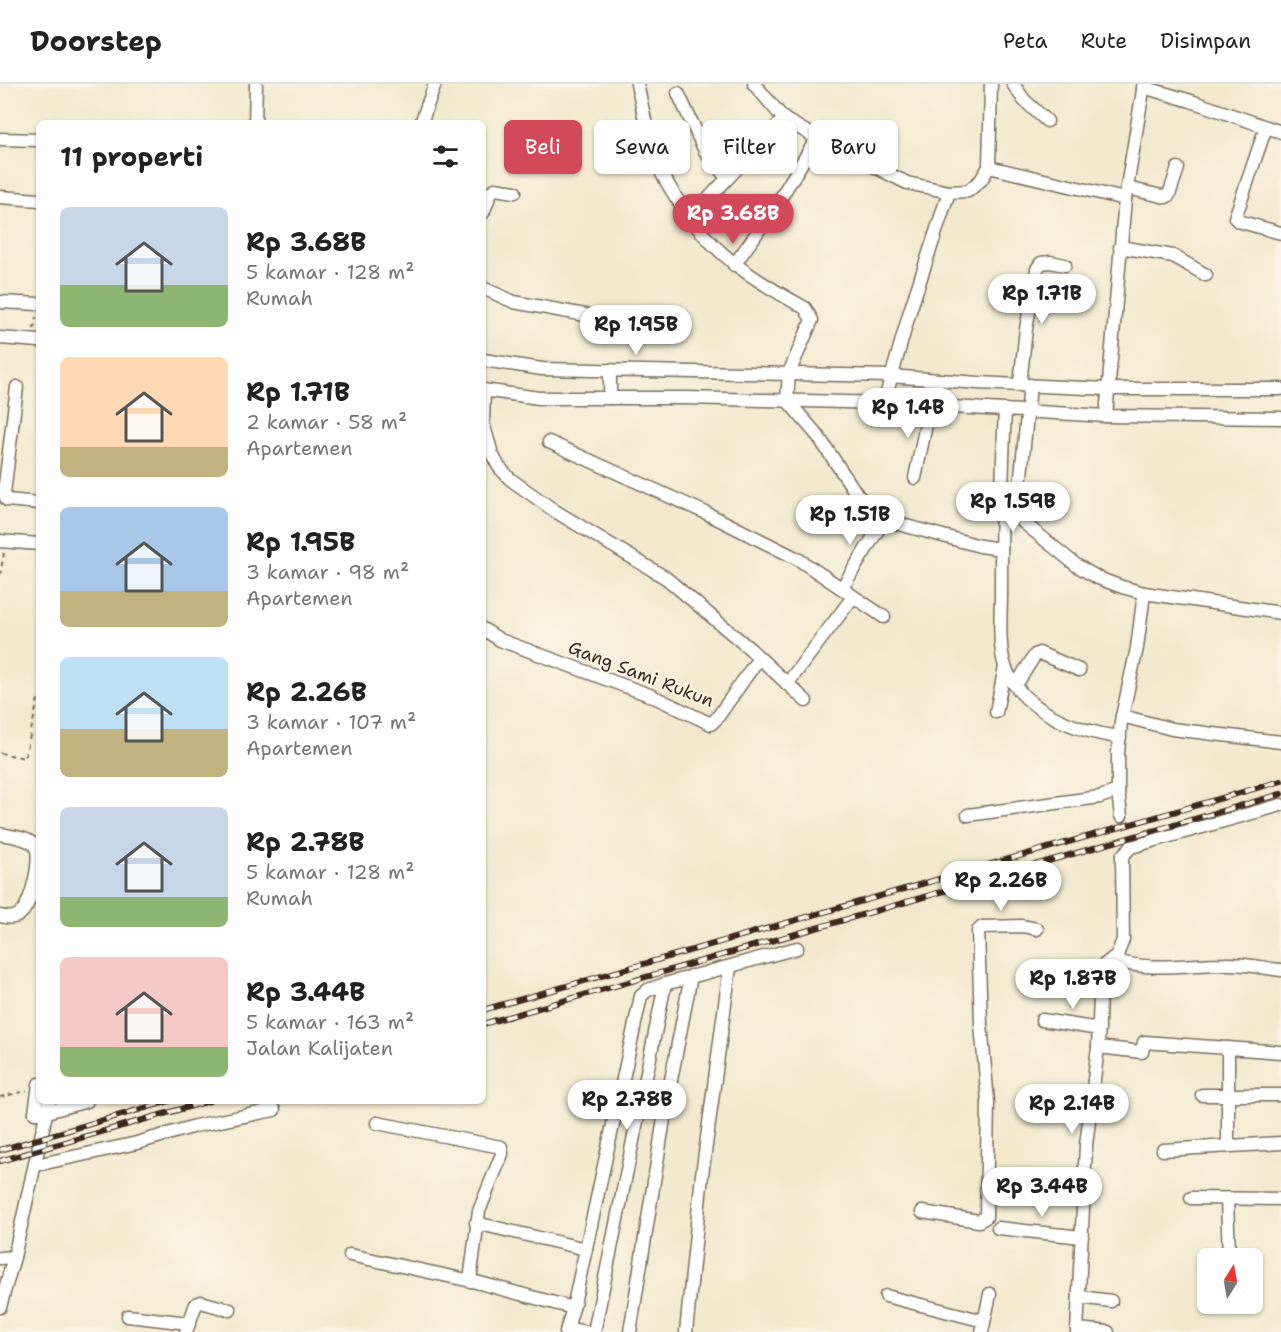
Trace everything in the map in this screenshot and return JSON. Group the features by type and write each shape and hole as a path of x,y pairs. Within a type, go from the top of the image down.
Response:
{"street":[{"path":"255,120 256,84"},
{"path":"422,120 435,84"},
{"path":"637,84 656,161 663,177 689,219 718,252 734,265 805,308 811,316 812,320 788,386"},
{"path":"754,84 784,119 809,133"},
{"path":"889,174 907,183 949,192 968,191 981,180 988,167 991,84"},
{"path":"1013,84 1024,100 1047,121"},
{"path":"1106,414 1120,247 1143,86 1281,132"},
{"path":"678,93 705,151 727,178"},
{"path":"689,219 784,119"},
{"path":"1266,127 1235,218 1238,221 1281,233"},
{"path":"0,139 36,140"},
{"path":"734,265 772,212 809,151"},
{"path":"988,167 1126,194 1166,197 1169,195 1178,168"},
{"path":"486,205 491,192 495,189 515,192"},
{"path":"884,399 949,192"},
{"path":"0,197 36,200"},
{"path":"1120,247 1173,256 1206,275"},
{"path":"996,712 1005,667 1002,632 1001,549 1020,511 1011,494 1028,408 1026,329 1037,268 1041,263 1050,262 1065,265"},
{"path":"486,289 514,302 618,321"},
{"path":"0,302 36,308"},
{"path":"0,338 36,336"},
{"path":"486,360 542,369 610,384 788,386 890,378 1108,392 1281,389"},
{"path":"486,390 539,398 610,384 788,386 930,405 1005,410 1028,408 1106,414 1281,418"},
{"path":"788,386 858,496 884,520 980,546 1001,549"},
{"path":"17,387 5,451 4,493 7,500 36,503"},
{"path":"915,478 930,405"},
{"path":"1005,410 1012,523"},
{"path":"486,433 492,454 499,467 510,479 555,511 666,578 806,701"},
{"path":"549,442 706,513 798,559 884,617"},
{"path":"842,588 884,520"},
{"path":"1012,523 1098,578 1122,587 1139,592 1281,614"},
{"path":"3,541 36,544"},
{"path":"1121,816 1109,793 1117,729 1137,648 1139,592"},
{"path":"787,684 853,597"},
{"name":"Gang Sami Rukun","path":"486,631 500,640 652,696 711,724 759,658"},
{"path":"1019,680 1035,655 1039,653 1079,670"},
{"path":"1005,667 1019,680 1029,701 1056,719 1117,729 1172,729 1281,742"},
{"path":"968,815 1109,793"},
{"path":"1108,1332 1077,1330 1086,1145 1098,1047 1101,970 1113,960 1123,940 1122,856 1131,847 1281,805"},
{"path":"0,834 27,840 36,848"},
{"path":"0,916 13,918 21,913 35,894"},
{"path":"921,1212 982,1221 986,1217 988,1102 981,1024 978,931 982,927 1037,928"},
{"path":"586,1332 566,1330 573,1308 641,996 648,990 691,976 797,948"},
{"path":"1113,960 1125,964 1148,966 1225,964 1281,970"},
{"path":"686,1332 702,1175 730,967"},
{"path":"630,1332 666,1106 691,976"},
{"path":"594,1332 665,984"},
{"path":"1042,1020 1099,1029"},
{"path":"1098,1047 1142,1052 1144,1042 1281,1052"},
{"path":"1228,1048 1228,1145"},
{"path":"1202,1095 1281,1095"},
{"path":"0,1307 36,1165 44,1111 74,1104"},
{"path":"36,1165 136,1143 195,1126 274,1110"},
{"path":"377,1123 501,1147 502,1154 476,1223 470,1281"},
{"path":"1163,1149 1281,1143"},
{"path":"987,1181 1084,1190"},
{"path":"1191,1198 1281,1199"},
{"path":"1227,1199 1229,1248"},
{"path":"476,1223 586,1249"},
{"path":"998,1228 1082,1237"},
{"path":"350,1255 470,1281 573,1308"},
{"path":"0,1258 14,1257"},
{"path":"886,1296 983,1327 990,1294"},
{"path":"1079,1297 1111,1300"},
{"path":"128,1316 187,1328 196,1304 201,1302 230,1310"}],"path":[{"path":"0,575 3,541"},
{"path":"0,753 25,758 36,708"},
{"path":"0,1097 36,1087"}],"railway":[{"path":"486,1009 1281,781"},
{"path":"486,1023 1281,794"},
{"path":"0,1150 159,1104"},
{"path":"0,1161 199,1104"}]}
